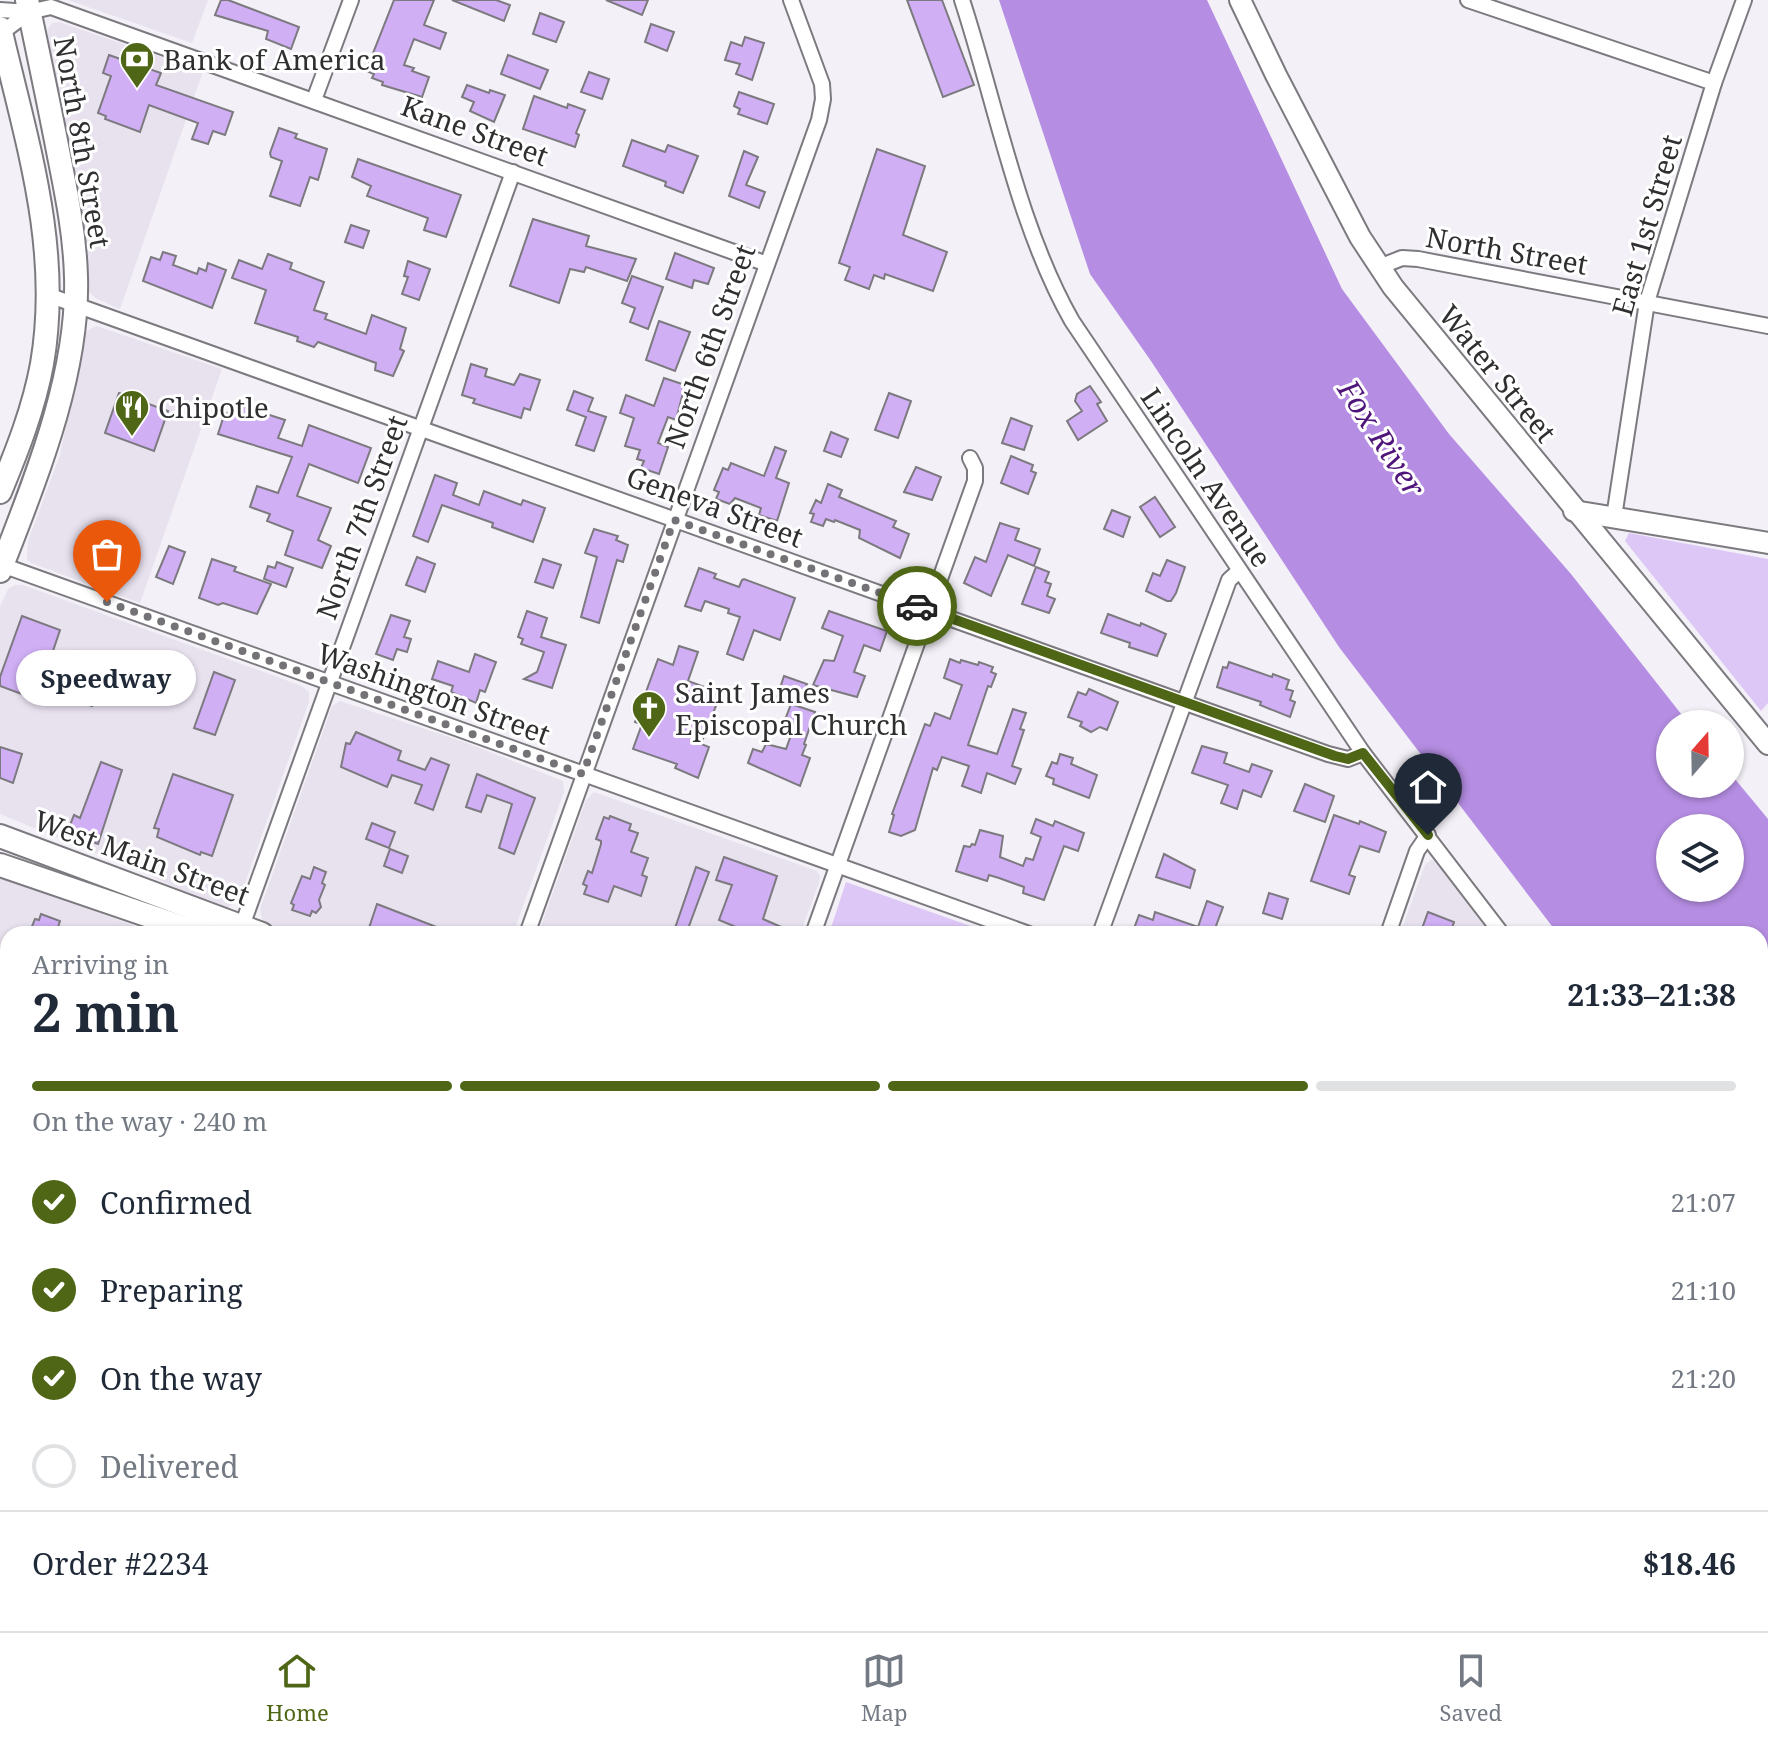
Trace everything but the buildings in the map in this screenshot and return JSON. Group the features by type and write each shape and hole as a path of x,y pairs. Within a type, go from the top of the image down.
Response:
{"main road":[{"name":"North 8th Street","path":"1,568 49,438 63,385 75,305 76,278 69,208 28,6"},
{"name":"North 8th Street","path":"0,32 42,208 48,246 45,343 38,382 25,427 0,492"},
{"name":"West Main Street","path":"0,836 241,926"},
{"name":"West Main Street","path":"0,865 179,926"}],"street":[{"path":"314,100 351,0"},
{"name":"North 6th Street","path":"530,926 823,104 821,79 791,0"},
{"name":"Lincoln Avenue","path":"962,0 1021,199 1066,311 1363,753 1496,926"},
{"name":"Water Street","path":"1240,0 1360,237 1401,298 1574,511 1766,736"},
{"path":"1468,0 1714,83"},
{"name":"East 1st Street","path":"1614,517 1647,302 1714,83 1744,0"},
{"path":"0,32 28,6"},
{"name":"Kane Street","path":"0,10 51,7 767,264"},
{"name":"North 7th Street","path":"253,926 330,682 513,172"},
{"name":"North Street","path":"1379,267 1402,258 1418,259 1768,326"},
{"name":"Geneva Street","path":"48,295 1335,756 1348,759 1363,753"},
{"path":"816,926 975,481 975,468 970,458"},
{"path":"1574,511 1768,543"},
{"name":"Washington Street","path":"1,568 330,682 1007,926"},
{"path":"1103,926 1229,580 1239,571"},
{"path":"1391,926 1417,851 1428,835"}],"shaded area":[{"path":"68,0 208,0 192,43"},
{"path":"59,22 203,71 120,309 97,299 89,292 86,283 85,236 78,183 46,43 46,32 52,23"},
{"path":"97,326 222,369 140,603 27,559 28,541 60,455 84,335"},
{"path":"1629,533 1768,559 1768,703 1761,711 1625,541"},
{"path":"23,585 302,686 309,692 309,702 240,897 235,903 219,908 142,872 0,814 0,606 8,589"},
{"path":"340,701 467,743 563,781 564,792 516,926 272,926 263,922 260,909 332,706"},
{"path":"594,792 817,871 819,883 803,926 541,926 586,800"},
{"path":"1431,860 1436,861 1484,926 1403,926 1425,865"},
{"path":"0,879 135,926 0,926"},
{"path":"846,882 970,926 832,926"}],"water":[{"name":"Fox River","path":"999,0 1207,0 1342,289 1449,434 1571,574 1678,710 1656,710 1656,798 1744,798 1744,790 1768,819 1768,926 1552,926 1339,647 1151,361 1090,274"}],"way so far":[{"path":"107,602 583,774 674,520 917,606"}],"place":[{"name":"Bank of America","path":"137,90"},
{"name":"Chipotle","path":"132,438"},
{"name":"Speedway","path":"107,602"},
{"name":"Saint James Episcopal Church","path":"649,739"}],"route":[{"path":"917,606 1335,756 1348,759 1363,753 1428,835"}]}
